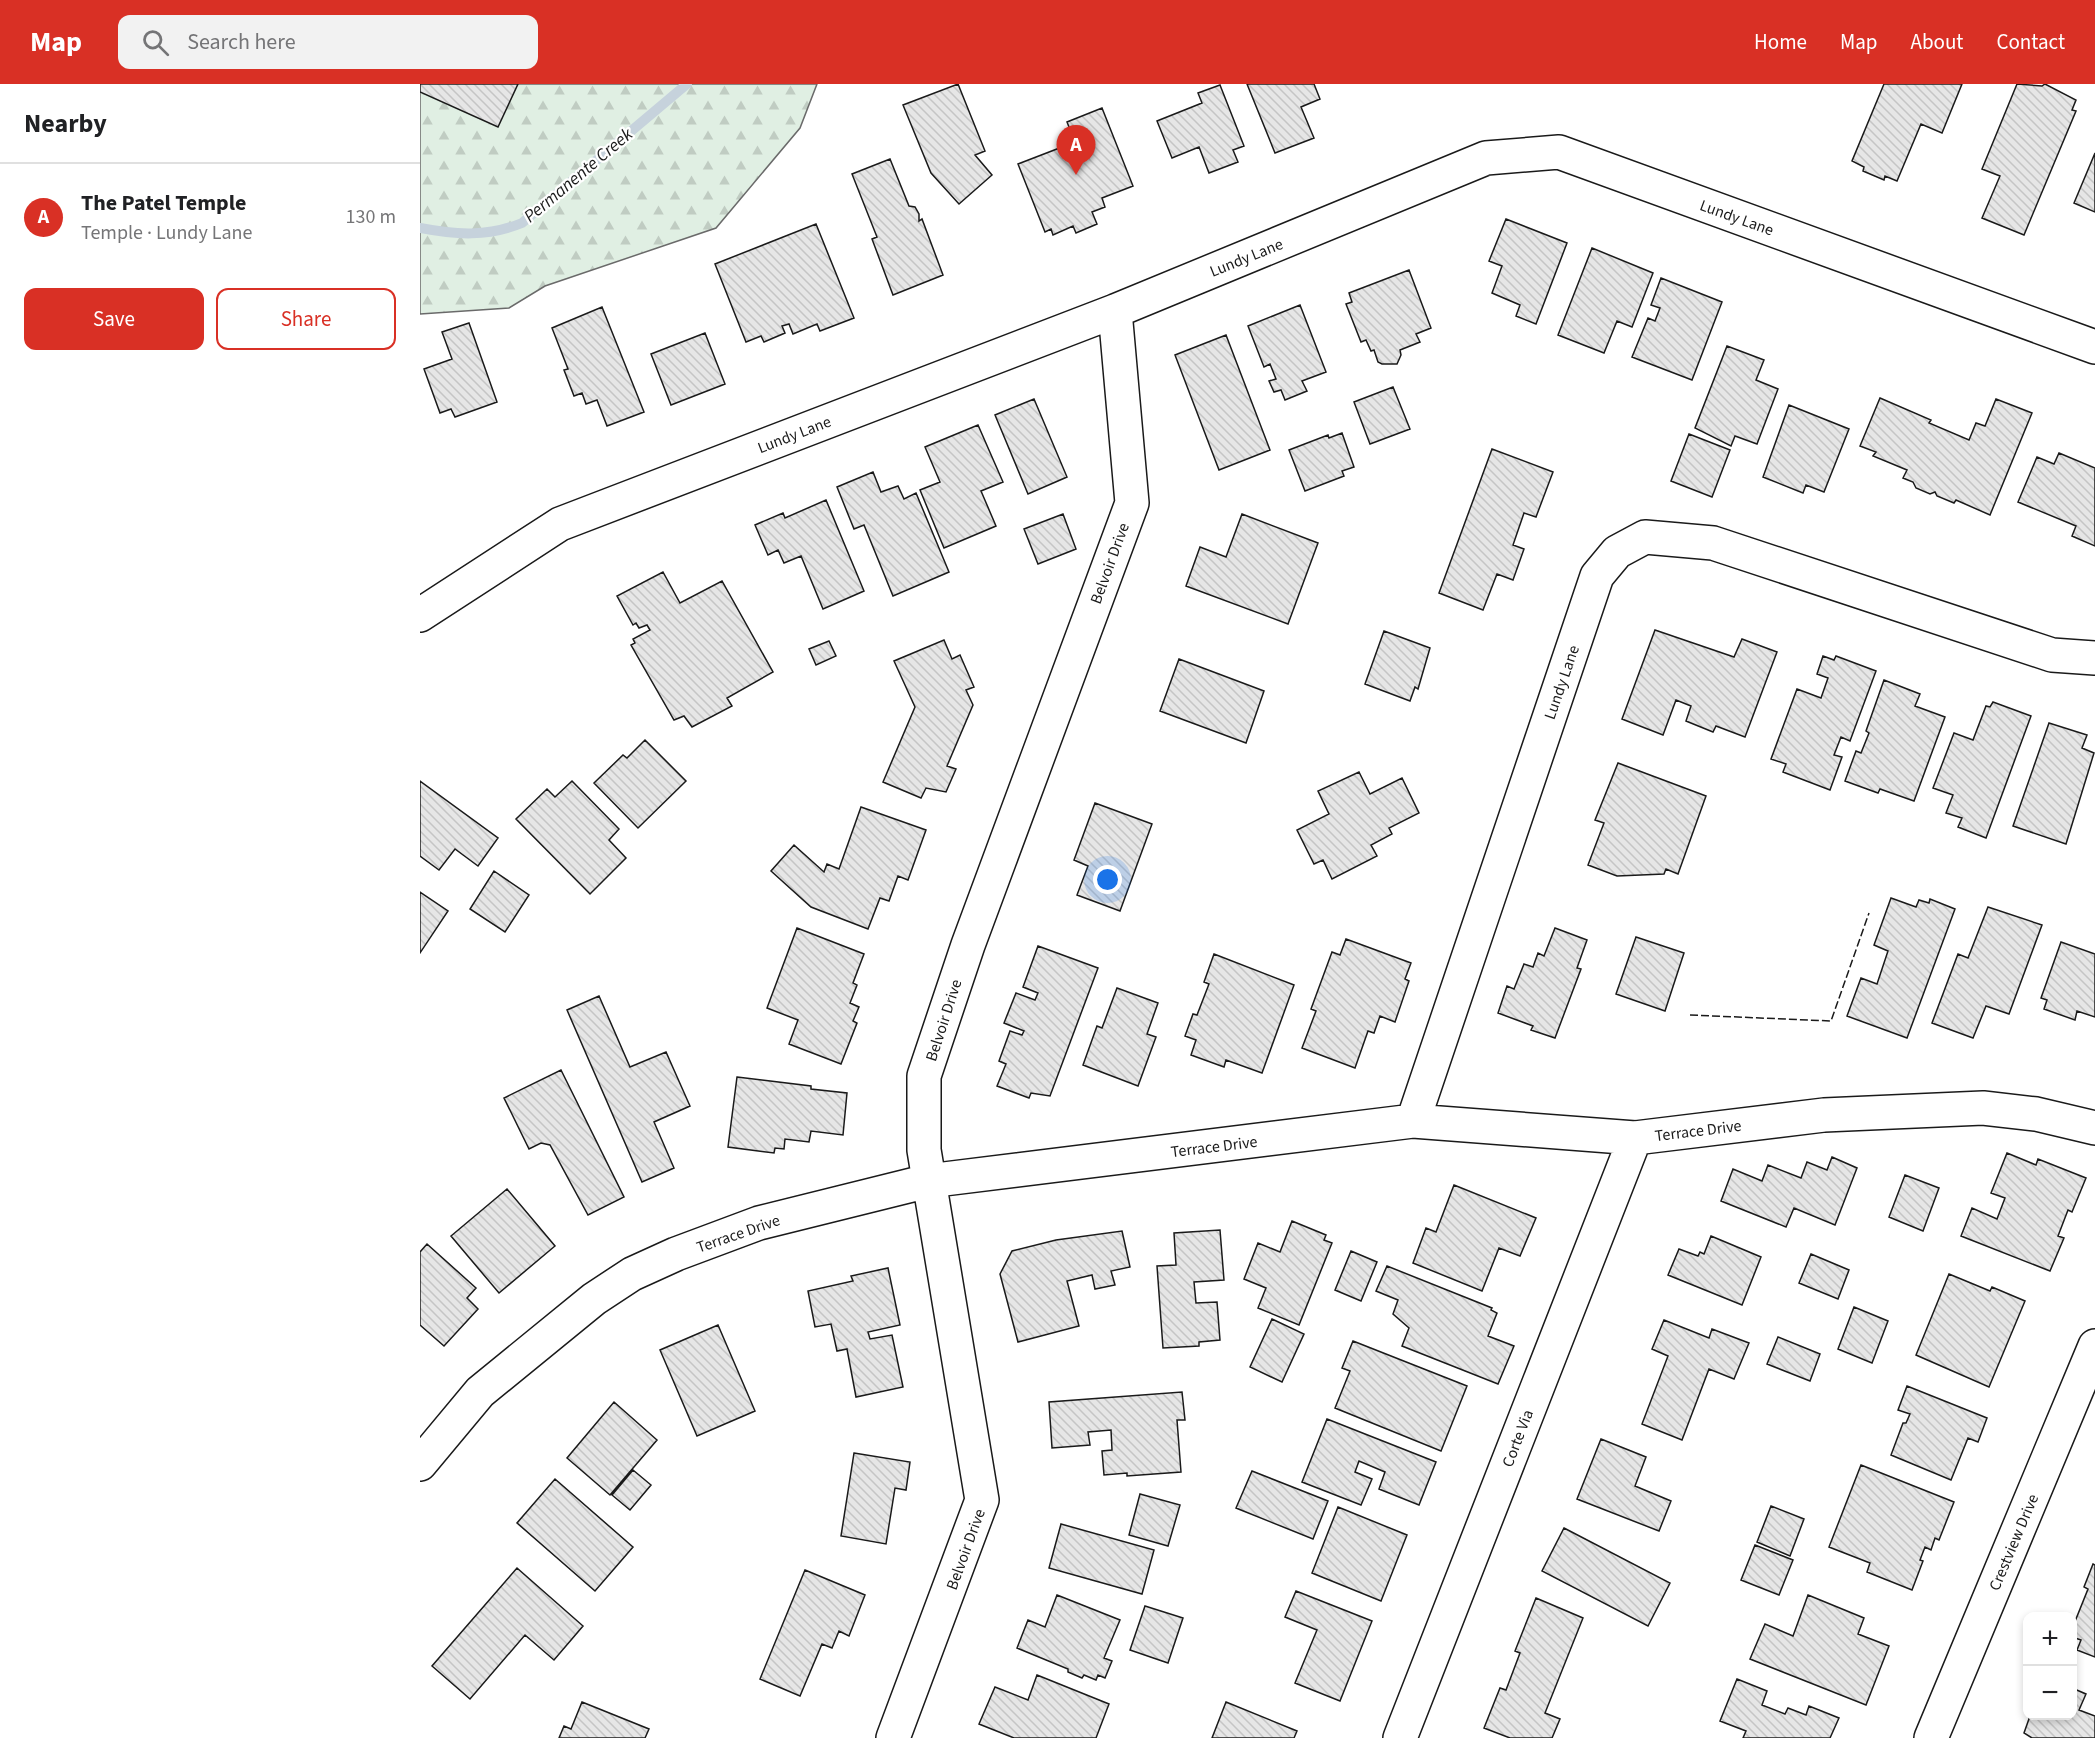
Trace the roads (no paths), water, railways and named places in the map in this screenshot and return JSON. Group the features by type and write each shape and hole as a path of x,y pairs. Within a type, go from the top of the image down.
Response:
{"street":[{"name":"Lundy Lane","path":"420,615 560,524 1115,311 1486,158 1559,152 2095,347"},
{"name":"Belvoir Drive","path":"893,1738 982,1500 928,1181 924,1149 924,1076 968,945 1131,503 1115,311"},
{"name":"Lundy Lane","path":"1413,1121 1597,576 1617,552 1645,537 1713,543 2052,655 2095,658"},
{"name":"Terrace Drive","path":"420,1464 480,1392 594,1299 632,1274 676,1254 759,1223 928,1181 1413,1121 1635,1138 1824,1115 1930,1108 2011,1110 2095,1128"},
{"name":"Corte Via","path":"1400,1738 1635,1138"},
{"name":"Crestview Drive","path":"1932,1738 2095,1346"}],"waterway":[{"name":"Permanente Creek","path":"420,228 446,232 484,233 522,223 687,84"}],"place":[{"name":"The Patel Temple","path":"1076,175"}]}
